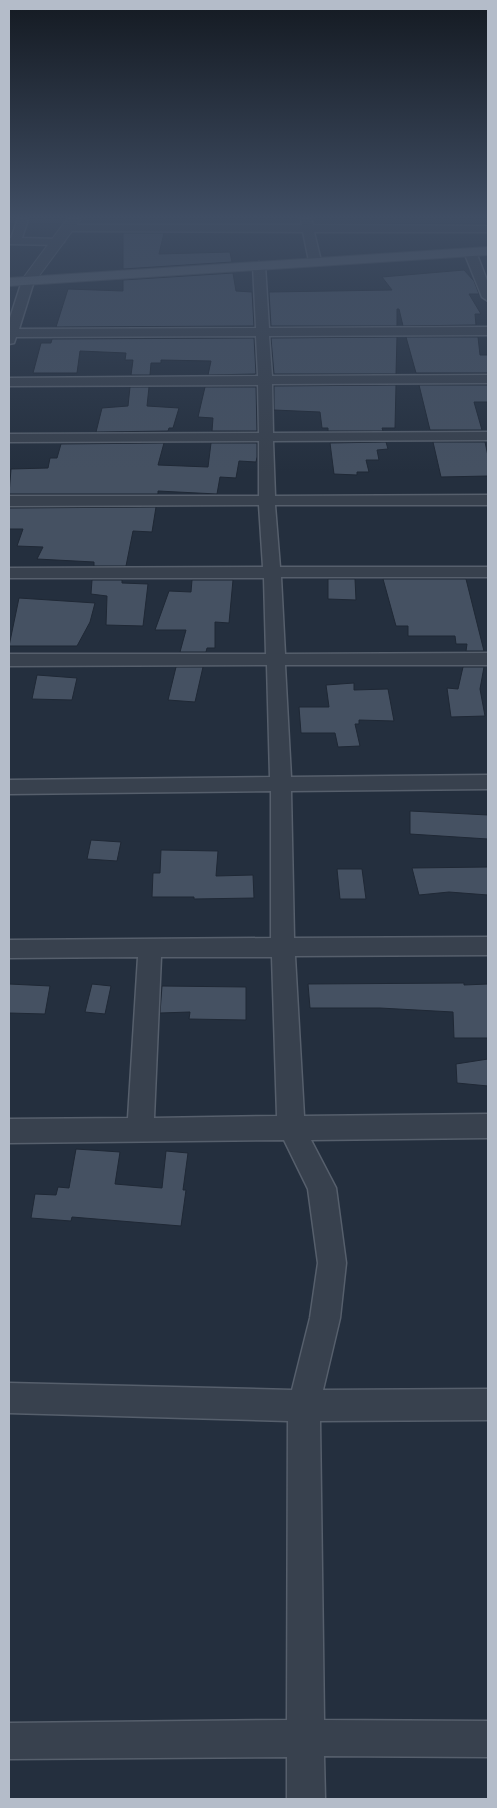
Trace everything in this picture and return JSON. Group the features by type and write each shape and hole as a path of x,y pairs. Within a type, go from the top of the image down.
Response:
{"street":[{"path":"21,303 10,335 488,331"},
{"path":"262,303 267,501 281,785 283,947 291,1127 322,1188 332,1263 325,1318 304,1406 304,1738 306,1799"},
{"path":"9,382 488,379"},
{"path":"9,438 488,436"},
{"path":"9,500 488,500"},
{"path":"9,573 272,574 488,572"},
{"path":"9,660 488,659"},
{"path":"9,787 488,782"},
{"path":"9,949 488,946"},
{"path":"140,1129 150,948"},
{"path":"9,1131 488,1126"},
{"path":"9,1398 304,1406 488,1404"},
{"path":"9,1741 304,1738 488,1739"}],"building":[{"path":"63,303 253,303 254,326 56,327"},
{"path":"270,303 475,303 481,314 475,314 476,325 403,326 399,309 397,309 397,326 271,326"},
{"path":"397,337 396,374 274,374 271,338"},
{"path":"406,337 478,337 480,355 488,355 488,373 416,373"},
{"path":"254,338 256,374 208,375 211,361 161,360 161,363 151,363 150,375 131,375 133,360 125,360 126,353 80,351 77,373 33,373 41,343 51,343 52,339"},
{"path":"396,385 395,428 382,428 383,431 328,431 328,428 322,428 320,412 274,410 274,386"},
{"path":"419,385 488,385 488,402 474,402 482,430 430,430"},
{"path":"130,387 149,387 147,406 179,408 173,428 169,428 168,431 96,432 102,408 128,406"},
{"path":"205,387 256,387 257,431 212,431 213,418 198,417"},
{"path":"386,442 388,449 377,450 379,460 366,460 369,472 357,472 357,475 334,474 330,443"},
{"path":"433,442 485,442 488,456 488,476 441,477"},
{"path":"164,443 158,465 208,467 211,443 257,443 257,457 256,462 239,461 236,478 220,477 217,494 158,491 158,494 9,494 11,469 48,468 50,458 57,458 61,444"},
{"path":"156,507 152,532 133,531 126,566 94,566 94,562 37,559 43,547 17,546 23,529 9,529 9,508"},
{"path":"328,579 355,579 356,600 328,599"},
{"path":"383,579 466,579 484,651 466,651 467,644 456,644 455,636 408,636 408,626 396,626"},
{"path":"92,580 122,580 122,583 148,584 143,626 106,625 107,596 91,594"},
{"path":"192,580 233,580 229,623 215,622 215,648 207,648 206,652 180,652 186,630 155,630 169,591 191,592"},
{"path":"19,598 95,603 90,622 77,646 9,646"},
{"path":"176,667 203,667 195,702 168,700"},
{"path":"463,667 484,667 480,689 485,716 451,717 447,688 458,689"},
{"path":"37,675 77,678 72,700 32,699"},
{"path":"354,683 354,690 388,689 394,721 359,720 359,724 355,724 360,746 338,747 335,733 301,733 299,707 329,707 326,685"},
{"path":"410,811 488,815 488,839 410,834"},
{"path":"91,840 121,842 117,861 87,859"},
{"path":"161,850 218,851 216,876 253,875 254,898 194,899 194,897 152,897 153,873 160,873"},
{"path":"488,867 488,895 449,892 419,895 412,868"},
{"path":"337,869 362,869 366,899 340,899"},
{"path":"464,983 464,985 488,984 488,1038 454,1038 453,1012 380,1008 310,1008 308,984"},
{"path":"9,984 50,986 45,1014 9,1013"},
{"path":"92,984 111,986 105,1014 85,1012"},
{"path":"162,986 246,987 246,1020 189,1019 190,1012 160,1013"},
{"path":"488,1059 488,1086 457,1083 456,1064"},
{"path":"76,1149 120,1152 115,1184 162,1188 166,1151 188,1153 183,1190 186,1190 181,1226 72,1217 71,1221 31,1218 35,1194 56,1195 58,1187 69,1188"}]}
